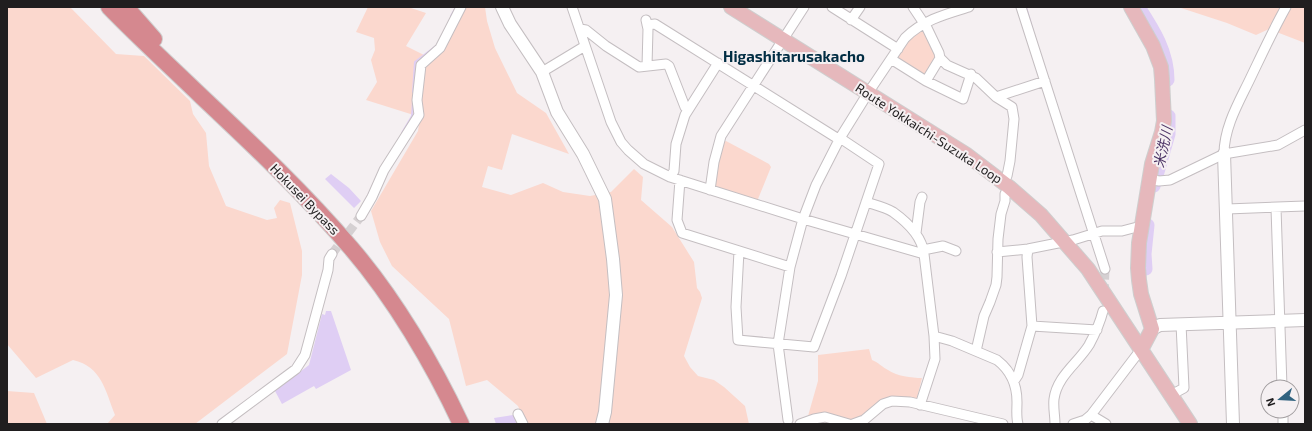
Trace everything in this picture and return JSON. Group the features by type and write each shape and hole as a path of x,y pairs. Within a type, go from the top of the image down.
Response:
{"highway":[{"path":"99,7 203,97"},
{"name":"Hokusei Bypass","path":"108,7 203,97 320,213 352,249 383,291 426,356 461,424"},
{"path":"126,7 203,97"}],"main road":[{"path":"1131,7 1153,46 1161,67 1164,121 1152,164 1153,180 1141,226 1138,268 1142,294 1152,329 1142,348"},
{"name":"Route Yokkaichi-Suzuka Loop","path":"734,8 1008,181 1065,241 1088,269 1142,348 1190,424"}],"street":[{"path":"361,216 372,197 384,170 419,115 417,100 421,65 440,48 461,7"},
{"path":"502,7 510,24 542,72 557,112 583,154 605,199 616,294 605,412 602,424"},
{"path":"572,7 611,122 621,142 644,164 670,177 855,235 924,252 943,246 956,251"},
{"path":"710,190 714,162 721,136 803,7"},
{"path":"832,7 898,49"},
{"path":"852,20 860,7"},
{"path":"912,7 940,53 940,58 947,66 970,74 976,78 996,97 1012,106 1014,115 1008,181 1005,201 1001,214 996,285 984,316 976,351"},
{"path":"788,420 778,344 790,267 803,219 816,186 840,139 868,93 912,31 939,17 969,7"},
{"path":"1021,7 1105,269"},
{"path":"1233,424 1224,154 1227,134 1235,111 1270,36 1286,7"},
{"path":"647,66 646,22 655,24 879,164 814,347 738,340 736,307 739,251"},
{"path":"580,29 586,30 606,46 639,67 666,64 669,66 685,107 688,110"},
{"path":"542,72 585,46"},
{"path":"926,80 940,58"},
{"path":"891,59 926,80 963,99 970,74"},
{"path":"670,177 674,171 676,144 685,115 718,63"},
{"path":"996,97 1045,81"},
{"path":"1153,180 1165,181 1174,178 1224,154 1278,145 1305,130"},
{"path":"680,180 677,220 682,233 790,267"},
{"path":"916,233 922,197"},
{"path":"866,202 893,212 916,233 924,252 934,336 934,358 920,405"},
{"path":"1227,208 1276,208 1305,206"},
{"path":"1276,208 1282,379"},
{"path":"998,252 1028,249 1074,240 1102,231 1122,231 1141,226"},
{"path":"1014,381 1018,375 1032,326 1027,257 1028,249"},
{"path":"222,424 296,369 300,363 305,355 328,270 329,259 332,254"},
{"path":"1055,424 1054,400 1059,385 1070,368 1088,347 1103,311"},
{"path":"1152,329 1160,325 1305,320"},
{"path":"1171,395 1184,388 1181,324"},
{"path":"1032,326 1096,330"},
{"path":"934,336 952,341 997,360 1002,364 1014,381 1017,398 1018,424"},
{"path":"1073,424 1086,420 1142,348"},
{"path":"853,424 864,420 883,404 889,401 904,401 1003,424"},
{"path":"518,414 523,424"},
{"path":"1090,415 1106,424"},
{"path":"800,424 824,417 849,424"}],"shaded area":[{"path":"7,7 70,7 116,54 144,56 190,101 193,114 206,133 209,166 226,206 267,220 277,218 274,208 280,200 290,203 302,251 302,275 287,354 195,424 107,424 115,415 105,388 90,368 83,363 73,360 36,378 7,344"},
{"path":"368,7 408,7 426,13 406,46 430,58 467,7 485,7 487,21 495,48 517,93 546,113 569,154 512,134 502,170 488,166 482,187 511,195 543,183 563,192 590,196 611,192 634,169 643,177 641,200 672,227 694,262 697,288 702,298 684,356 690,367 698,376 714,380 745,406 749,424 526,424 518,406 487,380 466,386 449,319 392,266 380,242 371,211 418,131 420,117 366,100 377,82 371,60 375,50 374,38 356,32"},
{"path":"1178,7 1305,7 1305,43 1269,29 1256,35 1227,23"},
{"path":"921,30 925,30 937,54 926,75 923,76 898,60 897,56 908,41"},
{"path":"726,141 769,164 771,167 758,199 755,201 715,188 717,164 723,142"},
{"path":"331,174 349,188 361,201 354,208 325,179"},
{"path":"326,311 331,311 351,370 316,389 314,386 282,404 275,391 309,365 322,314 325,315"},
{"path":"869,349 872,360 891,372 914,378 922,378 917,398 885,398 864,415 853,420 808,416 818,381 818,355"},
{"path":"7,391 34,393 47,424 7,424"},
{"path":"513,415 517,424 496,424 494,418"}],"waterway":[{"path":"451,16 456,7"},
{"path":"1026,7 1033,31"},
{"name":"米洗川","path":"1139,7 1155,33 1163,51 1166,60 1168,80"},
{"path":"413,92 415,62 436,46"},
{"path":"402,133 412,116 413,100"},
{"name":"米洗川","path":"1154,186 1169,134 1169,116"},
{"name":"米洗川","path":"1146,269 1145,254 1148,225"}],"tunnel":[{"path":"332,254 361,216"},
{"path":"1104,293 1105,269"}],"district":[{"name":"Higashitarusakacho","path":"794,57"}]}
